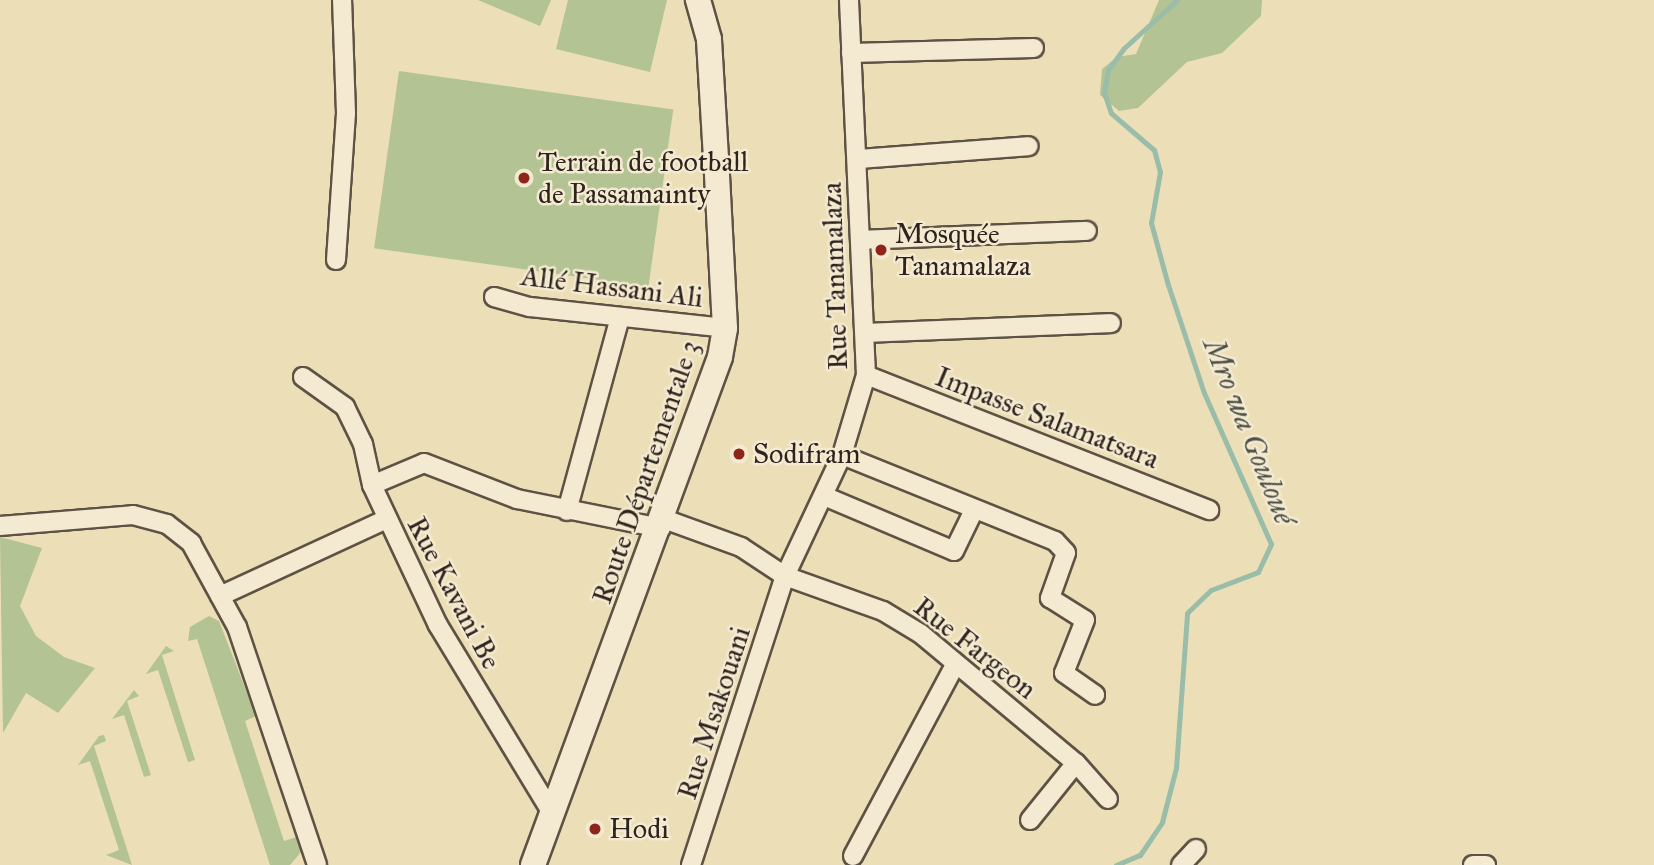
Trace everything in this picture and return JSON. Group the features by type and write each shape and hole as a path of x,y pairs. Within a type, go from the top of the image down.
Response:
{"main road":[{"name":"Route Départementale 3","path":"533,865 550,810 662,524 713,384 725,328 709,39 698,0"},
{"name":"Route Départementale 3","path":"709,39 717,0"}],"street":[{"path":"336,260 346,113 342,0"},
{"name":"Rue Tanamalaza","path":"785,576 842,455 866,375 867,333 849,0"},
{"path":"850,53 1034,48"},
{"path":"858,159 1029,146"},
{"path":"861,240 1087,231"},
{"name":"Allé Hassani Ali","path":"494,297 620,317 725,328"},
{"path":"567,511 620,317"},
{"path":"867,333 1111,323"},
{"name":"Impasse Salamatsara","path":"866,375 1209,510"},
{"path":"303,377 345,407 363,444 372,485 387,519"},
{"path":"842,455 1055,541 1066,552 1050,598 1085,620 1064,673 1095,695"},
{"name":"Rue Fargeon","path":"372,485 424,463 463,481 567,511 662,524 741,547 785,576 883,611 921,634 954,667 1076,763 1108,799"},
{"path":"824,496 954,551 974,510"},
{"path":"0,526 133,515 167,524 191,542 237,627 317,865"},
{"name":"Rue Kavani Be","path":"220,596 387,519 452,651 550,810"},
{"name":"Rue Msakouani","path":"691,865 785,576"},
{"path":"853,856 954,667"},
{"path":"1030,820 1076,763"},
{"path":"1181,865 1196,849"},
{"path":"1473,865 1486,865"}],"green space":[{"path":"478,0 551,0 540,26"},
{"path":"568,0 667,0 650,72 556,49"},
{"path":"1159,0 1262,0 1261,16 1222,53 1187,62 1138,108 1119,111 1100,95 1102,69 1117,57 1136,54"},
{"name":"Terrain de football de Passamainty","path":"399,71 673,110 648,287 374,248"},
{"path":"0,537 42,548 20,606 36,636 64,657 95,668 58,713 26,693 3,733"},
{"path":"209,616 219,621 256,716 245,721 284,841 296,837 301,852 290,865 270,865 197,639 188,641 190,627"},
{"path":"166,646 174,651 162,655 195,760 188,762 158,670 146,674"},
{"path":"134,690 139,696 127,701 151,775 144,777 124,715 112,719"},
{"path":"104,735 106,741 94,746 132,865 106,855 119,850 90,761 78,765 99,736"}],"waterway":[{"name":"Mro wa Gouloué","path":"1116,865 1140,855 1162,822 1176,768 1187,613 1211,590 1258,572 1271,544 1204,393 1168,285 1151,223 1160,172 1154,150 1111,113 1104,93 1108,70 1123,49 1177,0"}],"place":[{"name":"Terrain de football de Passamainty","path":"524,178"},
{"name":"Mosquée Tanamalaza","path":"881,250"},
{"name":"Sodifram","path":"739,454"},
{"name":"Hodi","path":"595,829"}]}
